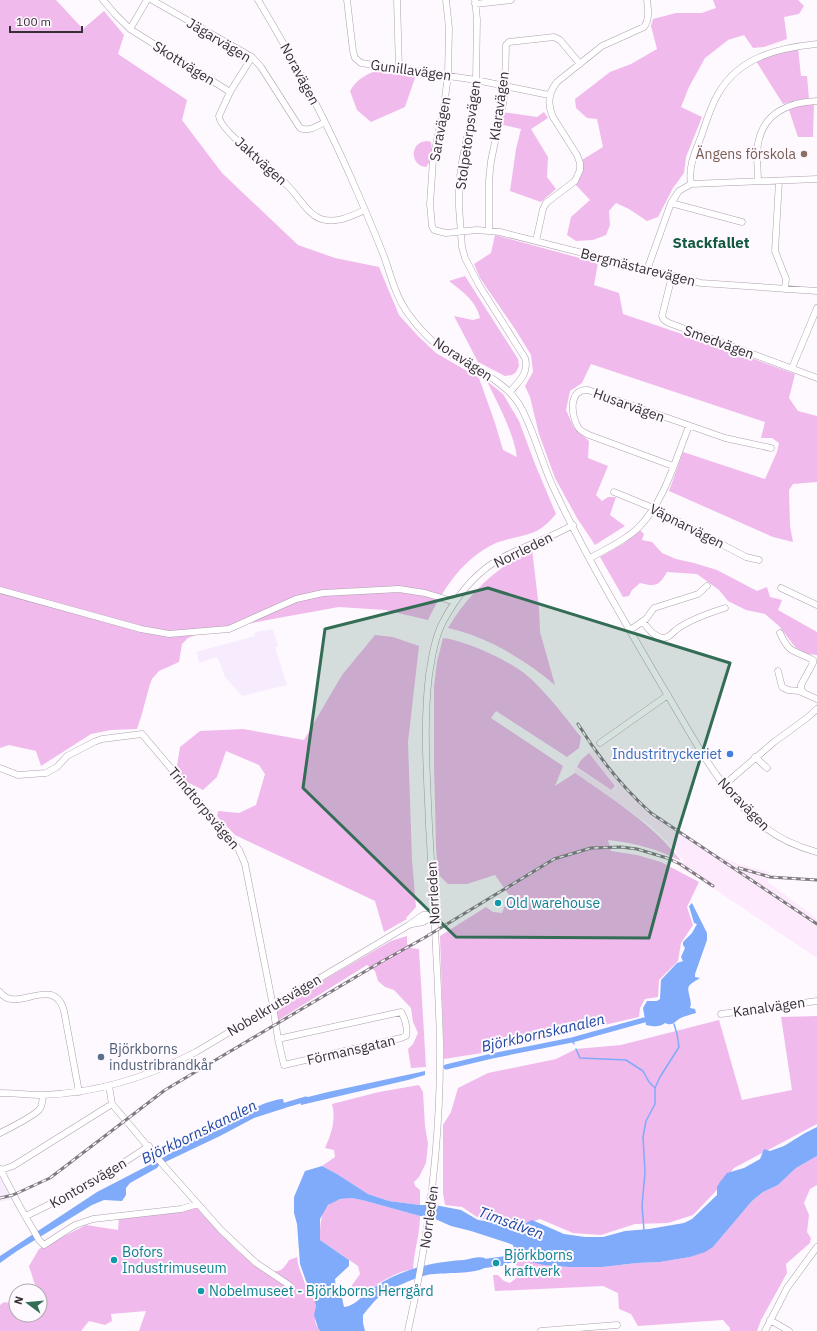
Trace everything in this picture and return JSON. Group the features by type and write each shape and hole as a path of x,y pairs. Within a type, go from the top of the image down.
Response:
{"street":[{"name":"Skottvägen","path":"103,0 130,29 230,92"},
{"path":"130,29 148,0"},
{"name":"Jägarvägen","path":"152,0 252,57 261,67 300,128 305,130 311,129 325,122"},
{"name":"Noravägen","path":"258,0 281,39 325,122 365,210 396,290 406,311 415,323 432,340 450,354 495,380 510,392 521,408 555,491 590,558 630,630 706,759 724,785 751,815 776,836 797,846 817,852"},
{"name":"Gunillavägen","path":"347,0 353,51 355,58 361,63 448,75 549,95"},
{"path":"397,0 399,69"},
{"name":"Saravägen","path":"446,0 449,28 448,75 444,106 433,160 430,204 432,226 434,230 446,233 460,232"},
{"path":"475,2 511,0"},
{"path":"536,241 543,209 546,203 575,181 580,170 580,163 577,155 550,111 549,95 552,88 557,82 602,46 644,26 647,22 648,16 647,0"},
{"name":"Stolpetorpsvägen","path":"475,2 477,49 476,80 474,103 459,184 460,232 465,258 473,275 525,358 527,364 526,370 510,392"},
{"name":"Klaravägen","path":"489,230 489,180 505,86 506,45 509,42 554,37 560,40 580,64"},
{"path":"691,184 691,165 708,114 719,92 730,79 748,63 769,53 789,48 817,44"},
{"name":"Jaktvägen","path":"252,57 230,92 219,116 219,120 242,145 287,184 316,217 330,221 347,217 365,210"},
{"path":"758,182 758,144 772,116 786,106 802,102 817,101"},
{"path":"647,270 671,203 679,191 691,184 817,179"},
{"path":"779,181 775,251 785,275 785,289"},
{"path":"671,203 742,222"},
{"name":"Bergmästarevägen","path":"460,232 489,230 701,283 817,291"},
{"name":"Smedvägen","path":"672,276 662,316 669,324 817,378"},
{"path":"792,368 817,308"},
{"name":"Husarvägen","path":"673,466 583,432 578,428 573,410 574,397 577,392 582,389 588,390 725,438 771,448"},
{"path":"590,558 628,536 645,520 664,488 689,426"},
{"name":"Väpnarvägen","path":"614,492 653,508 746,557 759,560"},
{"name":"Norrleden","path":"408,1331 422,1265 432,1198 438,1136 440,1071 436,949 426,758 427,695 431,662 443,622 467,586 493,563 573,525"},
{"path":"630,630 643,622 652,613 654,608 698,594 707,586"},
{"path":"781,588 817,605"},
{"path":"0,590 140,629 169,634 229,629 296,599 323,593 399,589 425,593 455,602"},
{"path":"643,622 650,631 662,638 666,637 686,623 725,608"},
{"path":"780,633 789,649 813,660 813,663 801,685 801,689 804,693"},
{"path":"778,670 782,687 788,690 799,691 817,699"},
{"path":"600,743 668,695"},
{"path":"724,785 755,757 817,709"},
{"name":"Trindtorpsvägen","path":"0,768 18,775 46,773 57,767 67,756 94,742 102,739 142,734 234,843 242,856 248,879 284,1065"},
{"path":"755,757 767,768"},
{"name":"Nobelkrutsvägen","path":"0,1094 11,1093 43,1095 78,1092 109,1086 152,1073 174,1064 409,925 423,922 434,915"},
{"path":"0,992 2,996 14,999 44,994 55,996 60,1000 64,1011 78,1092"},
{"name":"Kanalvägen","path":"721,1014 817,1001"},
{"name":"Förmansgatan","path":"278,1039 394,1012 401,1012 403,1015 407,1032 406,1036 401,1038 284,1065"},
{"path":"109,1086 112,1104 221,1230 256,1263 289,1285"},
{"path":"0,1133 40,1109 43,1095"},
{"path":"112,1104 13,1166 0,1169 39,1240 44,1245 75,1225 93,1219 181,1209 198,1204"},
{"name":"Kontorsvägen","path":"26,1216 91,1184 149,1146"},
{"path":"765,1331 787,1288 817,1247"},
{"path":"770,1320 789,1331"},
{"path":"541,1331 616,1325"}],"highlighted area":[{"path":"488,588 730,663 677,834 649,938 456,937 303,788 325,629"}],"shaded area":[{"path":"0,0 56,0 83,29 104,11 124,35 118,54 187,100 182,120 222,173 298,245 335,258 379,267 399,315 436,353 479,378 503,450 517,457 509,427 487,381 503,394 519,421 556,514 544,526 535,532 496,543 484,549 474,557 447,586 428,620 385,610 339,607 200,633 188,638 182,644 179,662 159,671 152,679 137,729 111,730 91,734 41,766 36,751 9,745 0,748"},
{"path":"713,0 798,0 804,6 799,14 784,17 787,39 764,47 753,48 744,35 728,40 705,58 689,87 681,107 702,117 686,157 684,173 673,188 658,217 647,221 629,209 616,203 609,211 610,225 606,235 593,240 576,241 567,235 571,217 590,200 575,184 582,160 603,147 597,119 587,118 576,108 575,99 610,72 631,64 657,49 651,26 653,19 676,13 702,13 716,8"},
{"path":"798,48 801,76 807,76 809,99 797,100 783,104 756,61 772,54"},
{"path":"381,70 416,75 405,107 371,122 357,110 350,91 363,77"},
{"path":"814,104 813,137 798,137 788,107"},
{"path":"502,112 537,117 544,112 548,118 531,129 548,157 547,177 556,189 541,202 510,191 516,149 521,129 499,124"},
{"path":"421,142 431,142 432,148 430,159 426,167 417,163 414,154 417,145"},
{"path":"495,235 598,263 594,285 619,293 623,314 795,374 789,398 798,411 817,416 817,482 793,484 789,490 790,526 793,542 773,537 669,491 683,452 765,479 777,452 779,443 772,438 761,438 765,422 591,364 582,383 570,391 566,410 574,428 589,441 588,458 608,466 596,495 602,501 608,497 616,497 610,515 625,526 595,545 577,518 555,478 539,434 530,397 525,386 533,372 531,355 480,278 474,264 491,253"},
{"path":"465,276 518,359 519,366 516,372 512,375 505,376 478,362 454,316 473,320 480,318 472,302 464,293 449,281"},
{"path":"640,530 644,534 642,540 652,542 662,553 676,559 717,570 757,591 767,587 770,597 782,600 778,610 817,632 817,655 808,654 796,648 779,626 765,614 746,610 728,601 719,590 697,574 667,572 659,583 650,585 640,583 632,590 629,596 623,597 600,557 623,544"},
{"path":"532,549 539,608 540,632 555,685 531,666 505,650 477,637 448,628 465,604 484,582 507,564"},
{"path":"273,629 278,646 275,647 287,685 242,696 225,677 218,658 216,657 199,663 196,652 255,636 255,632"},
{"path":"375,635 393,637 419,646 408,742 412,860 416,907 406,918 407,919 384,932 375,901 235,835 217,816 218,811 239,813 256,805 265,774 259,765 226,751 217,777 203,790 183,780 177,774 180,747 200,731 243,729 304,740 342,675"},
{"path":"443,638 485,651 507,662 524,673 547,695 581,737 579,748 567,757 496,711 491,718 563,766 555,786 575,773 645,824 658,835 681,861 646,847 608,840 611,851 637,855 661,862 699,882 687,907 693,925 681,943 678,961 659,980 658,997 645,999 640,1008 639,1017 482,1053 444,1059 440,936 486,907 493,912 502,913 509,895 495,875 467,884 448,884 438,874 434,769 434,687 437,662"},
{"path":"594,749 613,773 638,800 657,815 717,855 738,864 769,872 768,882 817,919 817,958 701,880 679,868 683,860 667,841 651,826 574,772 577,768 611,791 617,787 589,752"},
{"path":"589,753 615,786 611,790 577,767 581,760"},
{"path":"407,936 407,944 411,948 419,949 426,1067 411,1068 408,1049 413,1044 418,1033 413,1022 411,1008 394,990 385,987 378,981 375,971 367,965 277,1021 275,1008 391,941"},
{"path":"817,1016 817,1124 734,1168 715,1192 693,1215 668,1223 635,1224 601,1235 573,1233 540,1219 526,1224 480,1219 462,1207 445,1205 443,1193 443,1125 451,1112 458,1088 488,1073 556,1059 576,1049 621,1045 719,1020 742,1100 792,1090 781,1017"},
{"path":"419,1085 423,1092 425,1126 428,1144 426,1163 419,1177 414,1182 415,1186 420,1190 420,1205 389,1201 368,1194 322,1166 335,1157 334,1150 325,1148 333,1126 334,1115 332,1104 379,1092"},
{"path":"817,1156 817,1185 810,1189 804,1203 809,1215 807,1232 811,1238 810,1243 786,1264 787,1273 761,1320 757,1331 730,1331 730,1328 723,1320 638,1326 631,1314 619,1309 618,1293 603,1286 495,1291 493,1275 498,1275 504,1281 510,1283 520,1275 520,1268 514,1263 520,1257 524,1256 531,1262 569,1267 602,1267 660,1262 690,1257 713,1247 752,1201 763,1192 778,1185 796,1168"},
{"path":"0,1174 12,1199 0,1202"},
{"path":"351,1198 420,1216 413,1269 386,1279 362,1296 350,1288 360,1274 358,1266 320,1240 322,1216 328,1205 334,1201"},
{"path":"196,1207 239,1252 268,1275 281,1270 289,1260 297,1257 307,1290 312,1291 316,1305 315,1322 320,1331 139,1331 146,1311 111,1314 112,1321 105,1325 89,1321 81,1331 0,1331 0,1305 4,1302 8,1303 8,1323 48,1323 48,1283 34,1283 29,1266 39,1249 86,1225 118,1230 119,1218"}],"water":[{"path":"692,903 707,933 707,940 695,974 695,977 700,978 688,988 691,1002 690,1008 695,1009 696,1013 680,1018 674,1023 670,1024 665,1023 660,1026 646,1025 643,1008 647,1001 657,1001 660,999 661,980 677,963 683,961 681,957 685,948 683,942 692,933 697,924 694,923 689,906"},
{"path":"425,1071 425,1075 408,1080 301,1105 300,1099"},
{"path":"283,1099 285,1108 254,1118 159,1165 157,1168 130,1183 126,1188 126,1195 122,1201 104,1200 92,1205 0,1263 0,1256 97,1192 156,1162 194,1138 200,1137 241,1114 274,1100"},
{"path":"817,1127 817,1156 796,1168 778,1185 763,1192 752,1201 713,1247 705,1252 690,1257 660,1262 602,1267 569,1267 544,1265 531,1262 523,1256 514,1263 504,1263 504,1259 509,1256 509,1254 515,1252 513,1245 451,1226 433,1218 420,1216 362,1200 351,1198 340,1199 328,1205 320,1219 320,1240 349,1260 349,1266 335,1279 336,1291 342,1298 344,1307 352,1305 368,1291 382,1282 415,1268 480,1257 485,1258 487,1266 476,1271 427,1275 389,1290 377,1299 363,1315 365,1331 320,1331 318,1328 314,1315 316,1306 312,1291 306,1281 300,1264 297,1224 294,1213 294,1197 305,1171 322,1166 368,1194 389,1201 420,1205 435,1205 461,1210 478,1220 516,1226 532,1220 564,1234 585,1237 603,1237 625,1231 649,1229 684,1223 692,1219 717,1195 717,1187 727,1173 744,1168 760,1159 764,1149 770,1151 784,1146"}],"waterway":[{"name":"Björkbornskanalen","path":"446,1067 572,1040 644,1020"},
{"path":"644,1230 642,1206 645,1172 643,1137 646,1121 655,1104 655,1088 660,1077 679,1047 674,1024"},
{"name":"Björkbornskanalen","path":"572,1040 574,1044"},
{"path":"576,1049 580,1058 626,1060 643,1071 649,1082 655,1088"},
{"name":"Björkbornskanalen","path":"279,1107 306,1099"},
{"path":"473,1265 503,1261 515,1255"}],"railway":[{"path":"578,724 611,771 651,813 817,924"},
{"path":"0,1198 13,1195 50,1178 165,1090 424,938 554,859 591,848 621,847 637,849 667,858 680,864 713,886"},
{"path":"739,868 770,877 817,880"}],"place":[{"name":"Ängens förskola","path":"804,154"},
{"name":"Industritryckeriet","path":"730,754"},
{"name":"Old warehouse","path":"498,903"},
{"name":"Björkborns industribrandkår","path":"101,1057"},
{"name":"Bofors Industrimuseum","path":"114,1260"},
{"name":"Björkborns kraftverk","path":"496,1263"},
{"name":"Nobelmuseet - Björkborns Herrgård","path":"201,1291"}],"district":[{"name":"Stackfallet","path":"711,243"}],"water label":[{"name":"Timsälven","path":"511,1223"}]}
